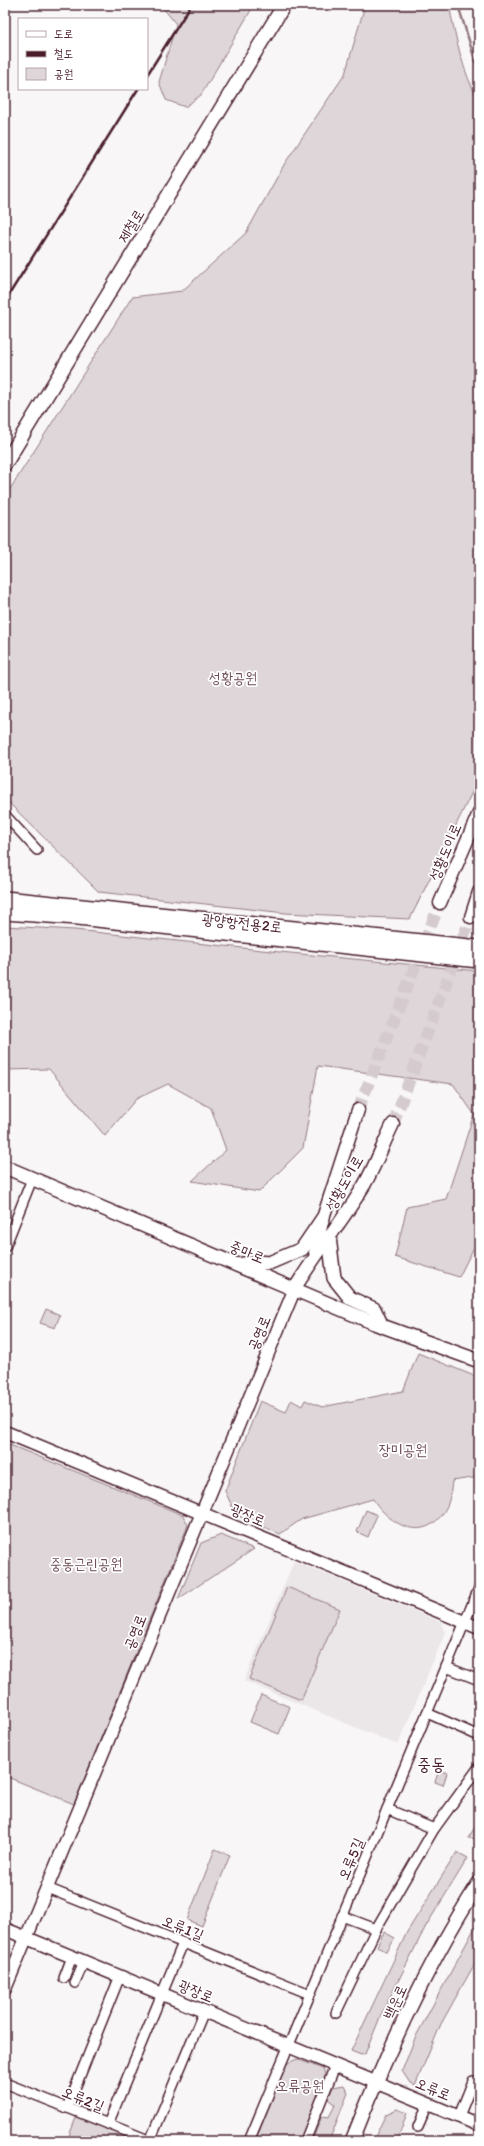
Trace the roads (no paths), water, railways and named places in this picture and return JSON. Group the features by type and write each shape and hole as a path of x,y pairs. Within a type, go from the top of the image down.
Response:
{"highway":[{"name":"광양항전용2로","path":"5,899 479,948"},
{"name":"광양항전용2로","path":"5,912 94,919 479,960"}],"main road":[{"name":"제철로","path":"5,464 284,5"},
{"name":"중마로","path":"5,1167 295,1288 382,1326 479,1361"},
{"path":"238,1265 256,1262 269,1263 302,1249 323,1218"},
{"path":"330,1237 334,1278 350,1298 374,1309 382,1326"},
{"name":"백운로","path":"352,2141 375,2082 424,1978 457,1917 479,1883"}],"street":[{"name":"성황도이로","path":"440,903 479,813"},
{"path":"5,815 37,850"},
{"path":"472,917 479,892"},
{"name":"성황도이로","path":"315,1255 323,1218 358,1110"},
{"name":"성황도이로","path":"295,1288 315,1255 330,1237 363,1186 394,1124"},
{"path":"5,1247 32,1179"},
{"name":"공영로","path":"5,1989 295,1288"},
{"name":"광장로","path":"5,1432 479,1628"},
{"name":"오류5길","path":"249,2141 479,1588"},
{"path":"446,1667 479,1680"},
{"path":"427,1713 479,1736"},
{"path":"336,2014 376,1929 434,1829 479,1767"},
{"path":"387,1809 434,1829"},
{"name":"오류1길","path":"47,1888 310,1994"},
{"path":"342,1916 376,1929"},
{"name":"광장로","path":"5,1929 375,2082"},
{"path":"108,2124 183,1943"},
{"path":"64,1978 78,1959"},
{"path":"75,1983 78,1959"},
{"path":"67,2108 120,1976"},
{"path":"151,2141 204,2011"},
{"path":"305,2141 336,2066"},
{"path":"459,2116 473,2081"},
{"name":"오류로","path":"375,2082 479,2125"},
{"name":"오류2길","path":"5,2083 151,2141"},
{"path":"418,2127 428,2104"}],"waterway":[{"path":"458,5 479,73"}],"tunnel":[{"path":"358,1110 440,903"},
{"path":"393,1124 471,917"}],"railway":[{"path":"148,73 191,5"},
{"path":"5,301 137,90"}],"district":[{"name":"중동","path":"431,1764"}],"park label":[{"name":"성황공원","path":"233,678"},
{"name":"장미공원","path":"403,1450"},
{"name":"중동근린공원","path":"86,1564"},
{"name":"오류공원","path":"300,2086"}]}
